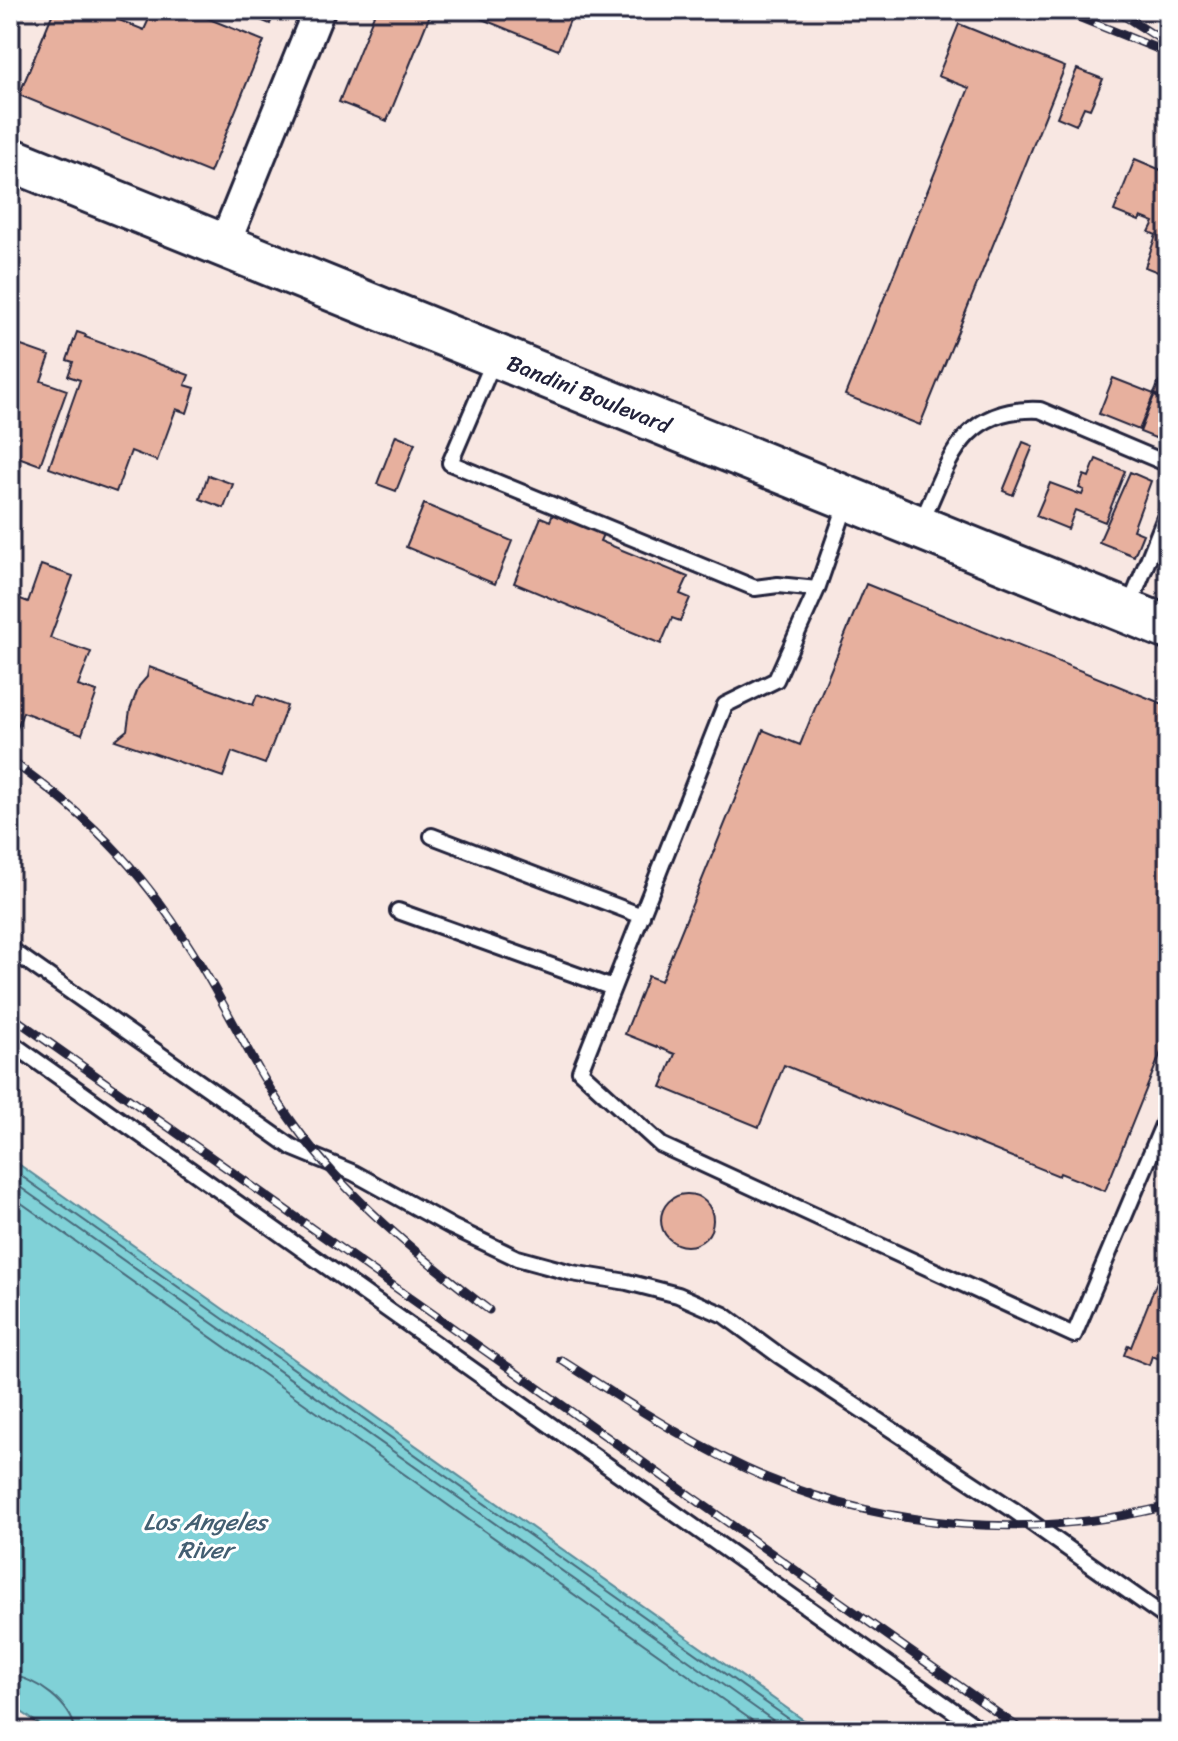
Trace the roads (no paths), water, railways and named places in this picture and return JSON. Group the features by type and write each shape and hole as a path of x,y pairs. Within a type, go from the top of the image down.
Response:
{"main road":[{"name":"Bandini Boulevard","path":"10,159 1168,628"}],"street":[{"path":"224,245 319,10"}],"lane":[{"path":"496,356 450,463 755,588 778,585 817,589"},
{"path":"919,527 967,433 1007,412 1040,410 1168,464"},
{"path":"849,498 817,589 776,680 725,705 580,1071 661,1145 1074,1335 1168,1113"},
{"path":"1128,612 1168,510"},
{"path":"432,836 642,916"},
{"path":"398,911 613,988"},
{"path":"10,949 293,1148 354,1173 452,1227 517,1258 678,1295 724,1315 780,1356 1012,1509 1168,1619"},
{"path":"10,1042 982,1731"}],"water":[{"name":"Los Angeles River","path":"10,1158 819,1731 49,1731 10,1704"}],"railway":[{"path":"1061,10 1168,53"},
{"path":"1115,10 1168,44"},
{"path":"10,760 95,829 141,879 183,936 270,1088 315,1152 386,1225 489,1310"},
{"path":"10,1015 1023,1731"},
{"path":"561,1360 661,1423 740,1466 816,1496 865,1509 915,1519 1016,1526 1067,1523 1168,1506"}]}
